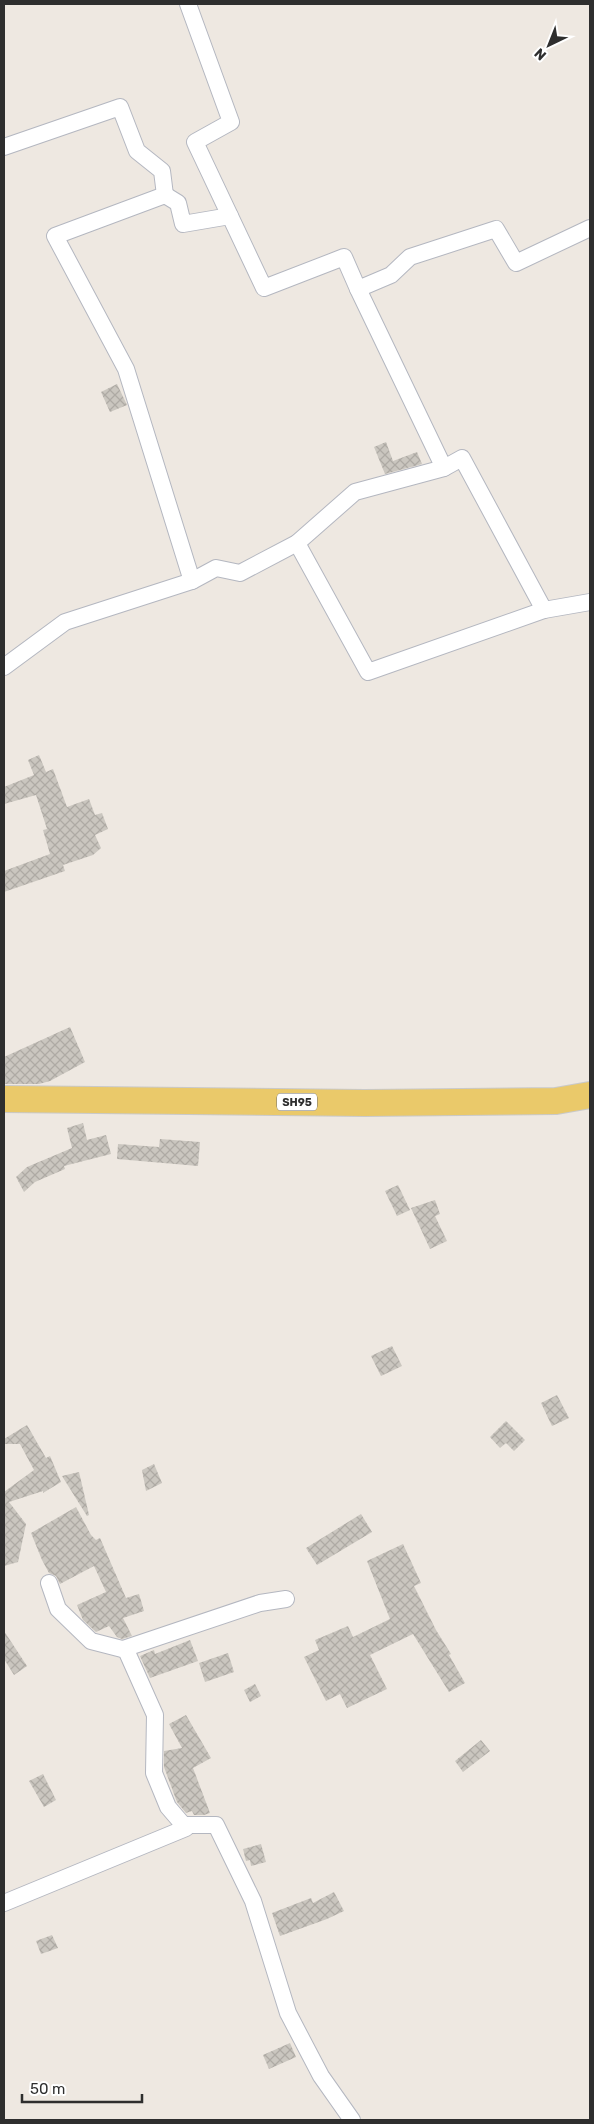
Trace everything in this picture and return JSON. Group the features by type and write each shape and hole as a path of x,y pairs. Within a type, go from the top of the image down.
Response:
{"main road":[{"name":"SH95","path":"4,1099 422,1102 556,1101 590,1095"}],"street":[{"path":"188,4 231,122 195,142 264,288 344,257 444,468"},
{"path":"4,147 120,107 138,151 162,171 165,195"},
{"path":"165,195 178,203 183,224 230,216"},
{"path":"165,195 55,236 126,368 192,581"},
{"path":"358,289 391,275 410,257 496,229 516,263 590,228"},
{"path":"4,666 65,622 192,581 216,568 240,573 296,543 355,492 444,468 462,458 544,610"},
{"path":"296,543 368,672 544,610 590,602"},
{"path":"4,1903 186,1828 168,1807 154,1773 155,1715 126,1650 91,1641 58,1609 49,1583"},
{"path":"123,1649 260,1603 286,1599"},
{"path":"184,1825 216,1825 253,1901 288,2013 321,2076 352,2120"}],"building":[{"path":"117,384 127,405 110,412 101,392"},
{"path":"386,442 393,461 417,452 422,464 385,474 374,447"},
{"path":"39,755 46,772 53,769 67,807 89,799 95,815 102,813 108,829 95,835 101,848 93,855 63,865 65,871 4,892 4,871 50,854 43,830 47,829 36,795 4,804 4,787 34,775 28,760"},
{"path":"70,1027 85,1062 50,1081 39,1084 4,1084 4,1057"},
{"path":"83,1123 87,1140 106,1135 111,1154 64,1166 65,1169 35,1182 24,1192 16,1177 27,1167 72,1148 67,1128"},
{"path":"160,1139 200,1142 198,1166 117,1159 118,1144 159,1147"},
{"path":"398,1185 410,1210 397,1216 385,1191"},
{"path":"435,1200 440,1214 435,1216 447,1241 430,1249 411,1208"},
{"path":"392,1346 402,1366 381,1376 371,1356"},
{"path":"557,1395 569,1418 552,1426 541,1403"},
{"path":"506,1421 525,1440 514,1451 506,1443 500,1448 490,1437"},
{"path":"27,1425 46,1458 50,1456 61,1482 43,1493 43,1491 9,1502 26,1524 18,1562 4,1566 4,1492 34,1470 20,1444 4,1444 4,1439"},
{"path":"154,1464 162,1483 146,1491 142,1470"},
{"path":"79,1472 89,1515 87,1516 62,1476"},
{"path":"76,1507 91,1535 96,1540 100,1538 126,1598 139,1594 144,1611 123,1618 132,1636 122,1639 117,1637 109,1626 96,1632 83,1620 77,1605 106,1592 94,1566 60,1584 56,1576 49,1573 42,1560 31,1533"},
{"path":"361,1514 372,1532 317,1565 306,1548"},
{"path":"403,1544 421,1583 414,1586 465,1683 449,1692 413,1634 370,1655 387,1689 347,1708 340,1694 326,1701 304,1657 319,1650 315,1640 348,1626 353,1637 390,1619 367,1561"},
{"path":"4,1631 27,1666 14,1675 4,1659"},
{"path":"190,1640 198,1661 150,1678 140,1656 154,1650 155,1654"},
{"path":"228,1653 234,1672 205,1682 199,1663"},
{"path":"255,1684 261,1696 250,1702 244,1690"},
{"path":"186,1715 211,1758 193,1768 210,1813 204,1815 194,1815 192,1811 186,1813 177,1802 164,1767 164,1751 182,1748 169,1724"},
{"path":"481,1740 490,1751 463,1772 455,1761"},
{"path":"43,1774 56,1800 44,1807 29,1781"},
{"path":"261,1844 266,1862 251,1866 250,1860 246,1861 243,1849"},
{"path":"334,1892 344,1911 280,1936 272,1913 311,1898 313,1903"},
{"path":"52,1935 58,1948 41,1954 36,1941"},
{"path":"290,2043 296,2057 269,2069 263,2055"}]}
